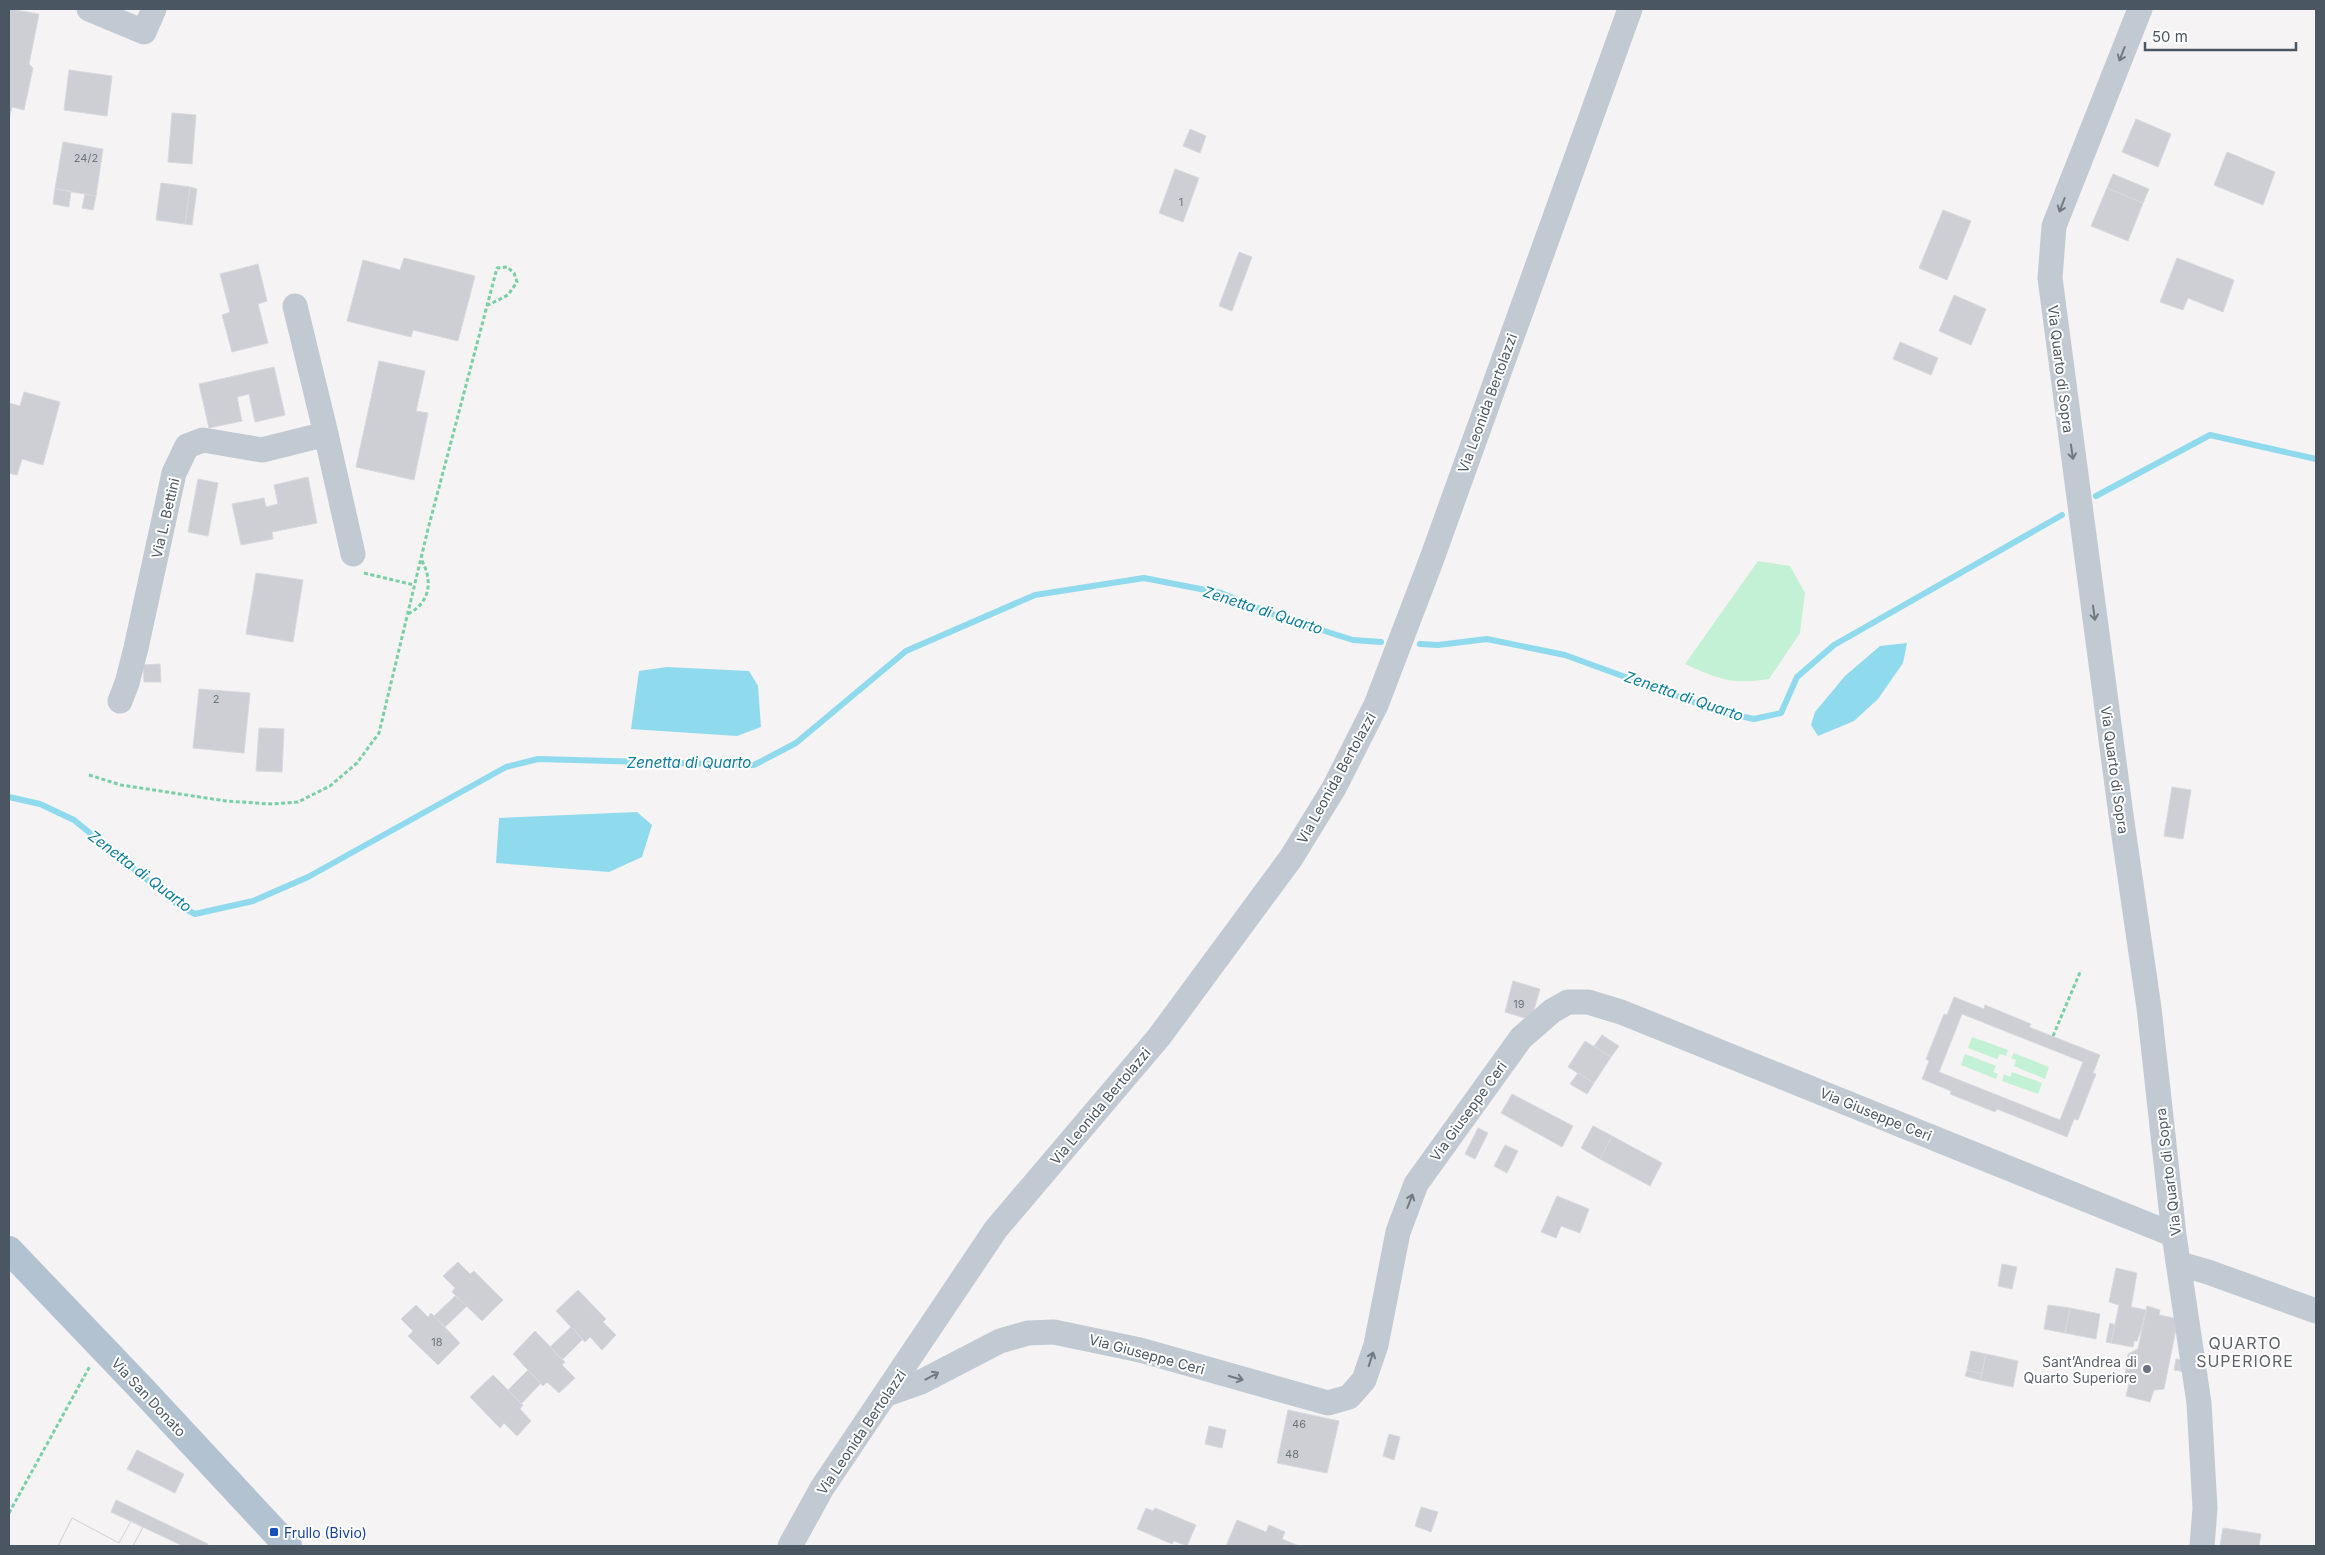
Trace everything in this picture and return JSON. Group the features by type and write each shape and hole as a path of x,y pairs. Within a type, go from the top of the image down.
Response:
{"main road":[{"name":"Via San Donato","path":"9,1250 288,1546"}],"street":[{"path":"90,9 144,32 154,9"},
{"name":"Via Leonida Bertolazzi","path":"790,1546 822,1488 887,1394 996,1229 1159,1037 1291,858 1334,788 1376,704 1431,561 1630,9"},
{"name":"Via Quarto di Sopra","path":"2140,9 2054,226 2050,278 2121,814 2149,1008 2174,1235 2180,1264 2199,1403 2205,1508 2202,1546"},
{"path":"295,306 353,554"},
{"name":"Via L. Bettini","path":"120,701 136,648 174,473 188,446 203,440 262,450 326,434"},
{"name":"Via Giuseppe Ceri","path":"887,1394 921,1382 1000,1341 1028,1333 1054,1332 1140,1350 1328,1403 1350,1398 1364,1380 1376,1345 1398,1232 1416,1184 1521,1038 1552,1011 1568,1002 1588,1002 1621,1012 2174,1235"},
{"path":"2180,1264 2208,1272 2316,1311"}],"path":[{"path":"89,775 121,785 226,801 271,804 298,802 330,786 356,764 378,733 497,268 507,267 514,273 517,282 508,295 488,305"},
{"path":"407,614 419,608 424,601 429,583 427,570 421,559"},
{"path":"2053,1036 2081,970"},
{"path":"9,1513 101,1346"}],"green space":[{"path":"1758,561 1790,566 1805,593 1800,633 1769,679 1735,681 1707,674 1685,664"},
{"path":"1972,1037 2008,1050 2006,1056 2000,1054 1997,1059 1968,1048"},
{"path":"2014,1053 2049,1067 2045,1079 2014,1066 2016,1060 2011,1058"},
{"path":"1965,1054 1996,1066 1993,1072 1998,1074 1996,1079 1961,1065"},
{"path":"2012,1072 2042,1083 2038,1094 2002,1081 2004,1074 2010,1077"}],"water":[{"path":"1907,643 1903,663 1878,699 1854,721 1818,736 1811,725 1815,712 1845,676 1880,646"},
{"path":"667,667 749,671 758,686 761,727 737,736 631,729 639,671"},
{"path":"637,812 652,825 642,857 609,872 496,863 499,818"}],"building":[{"path":"9,9 39,14 29,64 33,68 24,110 12,107 9,120"},
{"path":"69,70 112,76 107,116 64,110"},
{"path":"172,113 196,115 192,164 168,162"},
{"path":"2136,119 2171,134 2158,167 2122,152"},
{"path":"1190,129 1206,136 1200,153 1183,146"},
{"path":"63,142 103,149 96,196 55,189"},
{"path":"2227,152 2275,172 2263,205 2214,185"},
{"path":"1175,169 1199,178 1183,222 1159,213"},
{"path":"2113,174 2149,189 2143,203 2107,188"},
{"path":"161,183 190,187 185,224 156,220"},
{"path":"190,187 197,189 192,225 185,224"},
{"path":"2107,188 2143,203 2128,241 2091,226"},
{"path":"55,189 71,191 69,207 53,204"},
{"path":"85,194 96,196 93,210 82,208"},
{"path":"1943,210 1971,221 1947,280 1919,268"},
{"path":"1239,252 1252,257 1232,311 1219,306"},
{"path":"404,258 475,276 458,341 413,330 411,337 347,321 363,260 400,270"},
{"path":"2177,258 2234,280 2223,312 2188,298 2183,310 2160,302"},
{"path":"258,264 267,301 258,304 268,343 232,352 222,315 230,312 220,274"},
{"path":"1954,295 1986,309 1971,345 1939,331"},
{"path":"1900,342 1938,358 1931,375 1893,359"},
{"path":"379,361 425,371 416,411 428,413 414,480 356,467"},
{"path":"274,367 285,415 255,422 249,394 237,397 242,421 209,428 199,384"},
{"path":"24,392 60,402 43,465 22,459 17,475 9,473 9,403 20,406"},
{"path":"308,477 317,523 272,532 273,539 241,545 232,504 264,498 266,507 278,504 274,485"},
{"path":"198,479 218,483 208,536 188,532"},
{"path":"256,573 303,580 293,642 246,634"},
{"path":"160,664 161,682 144,682 143,665"},
{"path":"199,689 250,693 244,753 193,748"},
{"path":"259,728 284,729 282,772 256,771"},
{"path":"2172,787 2191,790 2183,839 2164,836"},
{"path":"1513,981 1540,989 1531,1020 1505,1012"},
{"path":"1954,997 1984,1009 1985,1005 2031,1024 2029,1027 2100,1055 2093,1073 2096,1074 2078,1120 2074,1119 2067,1137 1997,1109 1995,1112 1950,1094 1951,1091 1922,1079 1929,1061 1926,1059 1944,1014 1947,1015","holes":["1962,1014 2083,1062 2060,1120 1939,1072"]},
{"path":"1602,1035 1619,1046 1611,1057 1594,1046"},
{"path":"1585,1041 1611,1057 1594,1083 1568,1067"},
{"path":"1578,1073 1594,1083 1587,1094 1570,1084"},
{"path":"1512,1094 1573,1126 1562,1147 1501,1113"},
{"path":"1593,1126 1612,1136 1600,1159 1581,1148"},
{"path":"1478,1128 1488,1133 1475,1159 1465,1154"},
{"path":"1612,1136 1662,1163 1650,1186 1600,1159"},
{"path":"1505,1145 1518,1151 1507,1173 1494,1166"},
{"path":"1557,1196 1589,1209 1580,1233 1561,1226 1556,1238 1541,1232"},
{"path":"458,1262 470,1274 474,1271 503,1300 482,1321 452,1292 455,1288 443,1276"},
{"path":"2002,1264 2017,1267 2012,1289 1998,1286"},
{"path":"2116,1268 2137,1273 2131,1307 2146,1310 2141,1330 2137,1341 2134,1341 2133,1347 2111,1343 2119,1305 2109,1302"},
{"path":"578,1290 606,1319 603,1322 616,1335 602,1350 590,1337 585,1342 556,1311"},
{"path":"455,1296 467,1306 445,1327 434,1316"},
{"path":"416,1305 428,1317 431,1313 460,1343 438,1365 408,1336 413,1331 401,1319"},
{"path":"2048,1305 2070,1308 2065,1333 2044,1329"},
{"name":"Sant’Andrea di Quarto Superiore","path":"2147,1306 2160,1310 2159,1315 2178,1319 2164,1389 2154,1390 2150,1402 2126,1396 2129,1384 2124,1384 2128,1354 2138,1349"},
{"path":"2070,1308 2100,1314 2096,1339 2065,1333"},
{"path":"2110,1323 2115,1325 2111,1343 2106,1342"},
{"path":"571,1327 583,1339 562,1360 550,1347"},
{"path":"535,1331 565,1362 562,1365 575,1378 559,1393 547,1382 543,1386 513,1354"},
{"path":"1971,1351 1986,1354 1982,1374 1967,1370"},
{"path":"1986,1354 2018,1361 2013,1387 1980,1380"},
{"path":"2176,1359 2186,1361 2185,1372 2174,1370"},
{"path":"528,1370 541,1383 521,1404 508,1390"},
{"path":"1967,1370 1982,1374 1980,1380 1965,1376"},
{"path":"493,1375 523,1405 520,1409 531,1421 517,1436 504,1423 500,1428 470,1397"},
{"path":"1288,1410 1339,1421 1327,1473 1277,1463"},
{"path":"1209,1426 1226,1430 1222,1448 1205,1444"},
{"path":"1389,1434 1400,1437 1394,1460 1383,1456"},
{"path":"137,1450 184,1474 175,1493 127,1469"},
{"path":"116,1500 208,1544 207,1546 183,1546 111,1512"},
{"path":"1421,1507 1438,1512 1431,1532 1415,1526"},
{"path":"1146,1508 1153,1511 1155,1508 1196,1525 1187,1546 1174,1541 1172,1544 1137,1529"},
{"path":"72,1518 119,1543 131,1521 143,1527 133,1546 58,1546"},
{"path":"72,1518 119,1543 131,1521 143,1527 133,1546 58,1546"},
{"path":"1237,1520 1266,1532 1269,1525 1285,1532 1282,1539 1299,1546 1226,1546"},
{"path":"2223,1528 2261,1534 2259,1546 2220,1546"}],"waterway":[{"name":"Zenetta di Quarto","path":"2096,496 2210,435 2316,459"},
{"name":"Zenetta di Quarto","path":"1420,644 1438,645 1487,639 1565,655 1721,712 1754,719 1781,713 1797,677 1834,645 2062,515"},
{"name":"Zenetta di Quarto","path":"9,797 40,804 74,820 178,905 195,914 253,901 308,877 506,767 538,759 754,765 796,743 906,651 1035,595 1144,578 1221,593 1280,617 1353,640 1381,642"}],"place":[{"name":"Sant’Andrea di Quarto Superiore","path":"2147,1369"},
{"name":"Frullo (Bivio)","path":"274,1532"}],"district":[{"name":"QUARTO SUPERIORE","path":"2245,1352"}]}
